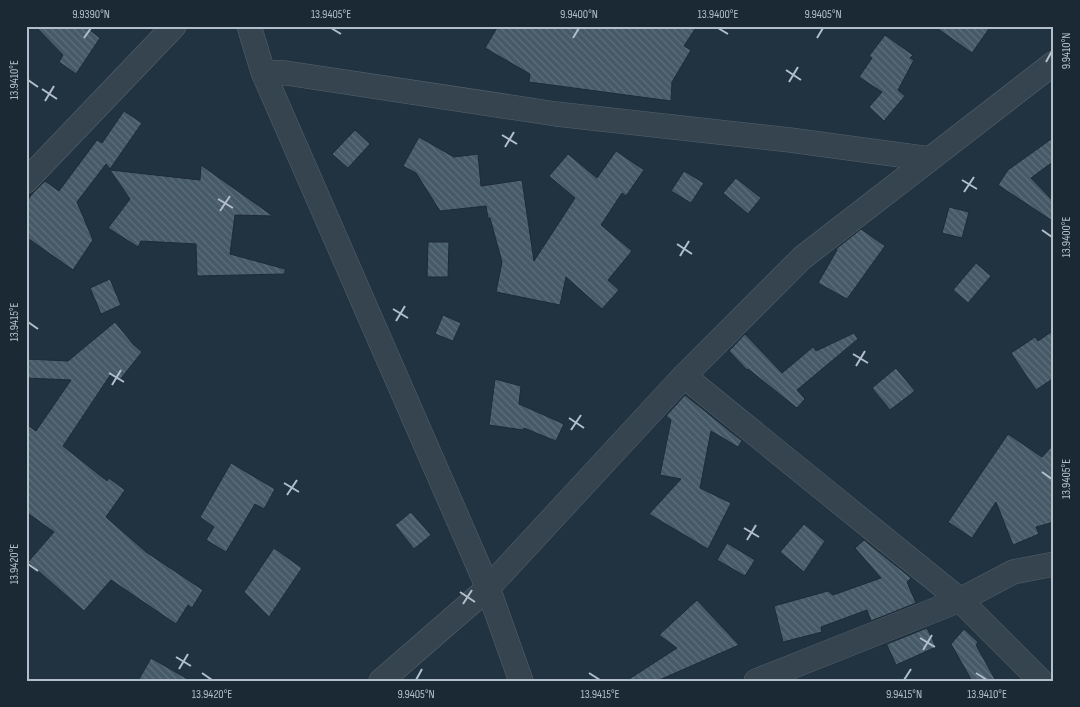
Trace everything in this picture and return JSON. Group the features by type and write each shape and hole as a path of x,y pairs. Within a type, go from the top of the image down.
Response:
{"street":[{"path":"26,181 174,26"},
{"path":"249,26 263,72 488,588 521,681"},
{"path":"381,681 488,588 684,376 802,258 1054,63"},
{"path":"263,72 286,73 556,114 790,140 930,159"},
{"path":"684,376 960,600 1041,681"},
{"path":"756,681 960,600 1013,572 1054,564"}],"building":[{"path":"35,26 85,26 100,38 76,74 59,62 63,55"},
{"path":"498,26 697,26 684,46 691,50 672,82 671,101 529,82 530,74 485,48"},
{"path":"934,26 991,26 972,53"},
{"path":"885,35 913,55 910,58 914,60 898,90 905,96 884,121 869,107 882,92 859,77 872,58 869,56"},
{"path":"124,111 142,123 110,169 106,164 77,202 93,240 73,270 26,237 26,202 45,181 59,191 97,140 102,143"},
{"path":"355,130 370,144 348,168 332,154"},
{"path":"419,137 454,157 478,154 481,186 522,180 534,261 575,198 549,176 568,154 597,178 616,151 644,170 626,196 622,193 601,225 632,251 608,280 619,290 602,309 566,277 560,305 496,292 502,262 486,206 440,211 416,173 403,166"},
{"path":"1054,137 1054,161 1031,178 1054,202 1054,222 998,185 1008,170"},
{"path":"201,165 273,216 235,215 230,254 285,269 285,274 197,276 196,244 141,241 138,247 108,228 130,199 110,170 200,180"},
{"path":"684,171 704,183 691,203 671,191"},
{"path":"736,178 761,198 748,214 723,193"},
{"path":"949,207 969,212 962,238 942,233"},
{"path":"861,229 885,246 847,299 818,283 836,249"},
{"path":"428,242 449,242 448,277 427,277"},
{"path":"976,263 991,276 968,303 953,290"},
{"path":"110,279 121,305 101,314 90,288"},
{"path":"443,315 461,323 453,341 435,334"},
{"path":"115,322 142,352 119,381 111,374 63,446 107,481 109,478 125,490 106,517 146,552 203,590 192,608 188,605 176,624 111,580 84,611 28,562 54,532 26,512 26,424 36,431 71,380 26,378 26,359 68,361"},
{"path":"1054,330 1054,378 1036,390 1011,353 1035,337 1038,341"},
{"path":"854,333 858,339 797,390 805,399 797,408 747,370 729,351 745,334 782,373 813,347 816,351"},
{"path":"896,368 915,391 890,410 872,388"},
{"path":"495,379 521,386 519,404 564,424 556,441 524,428 523,430 489,425"},
{"path":"685,395 742,441 738,447 711,431 700,488 731,503 708,549 649,514 681,479 660,475 671,420 666,416"},
{"path":"1008,434 1042,457 1054,444 1054,522 1036,527 1039,534 1013,545 996,502 972,538 948,522"},
{"path":"231,463 275,489 264,509 255,504 226,552 206,540 214,527 200,517"},
{"path":"411,512 431,535 414,549 395,525"},
{"path":"804,524 825,541 804,572 780,552"},
{"path":"864,540 911,578 907,582 916,603 871,621 867,610 821,627 822,632 783,642 774,606 828,591 833,595 881,578 855,548"},
{"path":"727,543 755,560 745,576 717,560"},
{"path":"274,548 302,568 269,617 244,592"},
{"path":"697,600 739,645 657,681 626,681 677,648 659,635"},
{"path":"927,628 936,647 896,665 887,645 882,646"},
{"path":"964,629 978,642 976,645 996,681 972,681 951,644"},
{"path":"151,658 191,681 138,681"}]}
